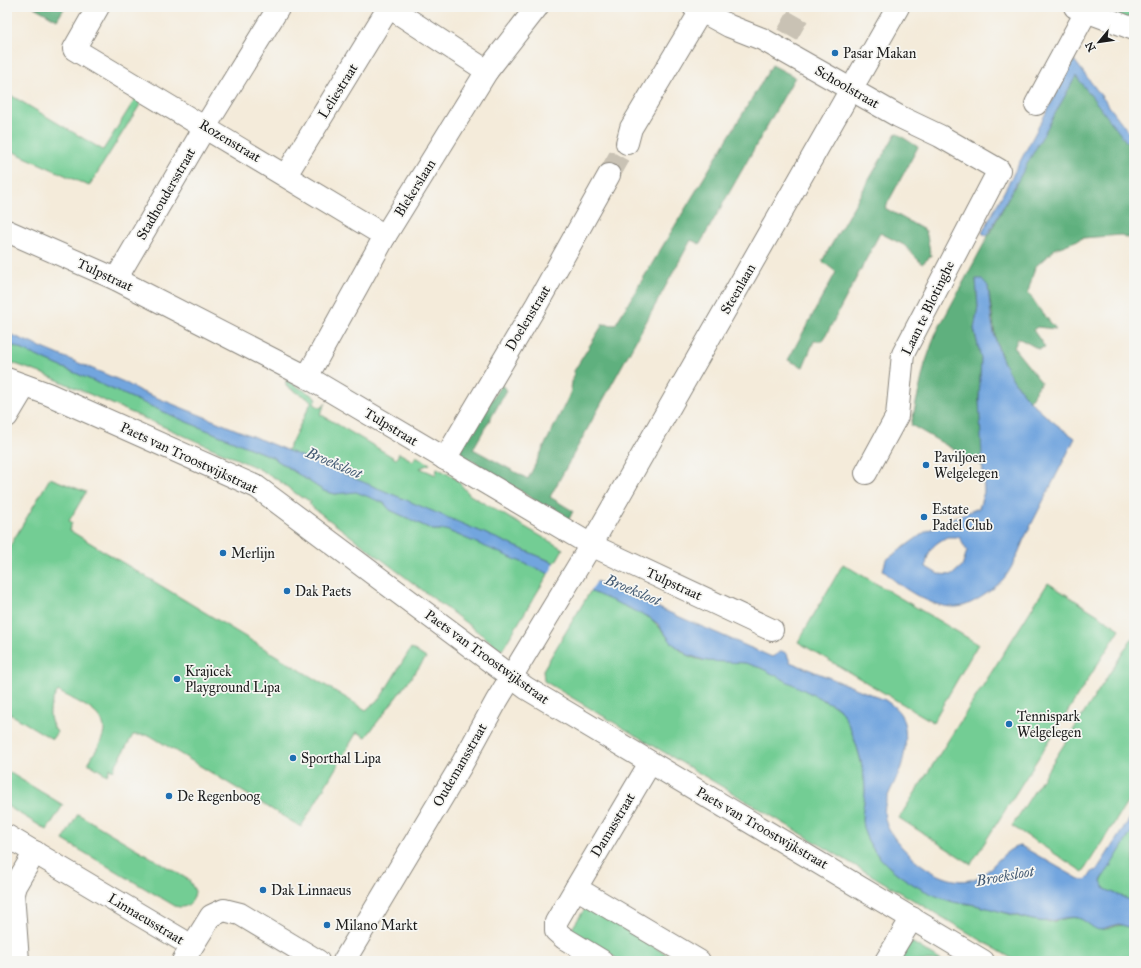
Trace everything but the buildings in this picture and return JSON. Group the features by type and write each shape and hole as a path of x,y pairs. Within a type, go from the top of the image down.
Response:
{"street":[{"name":"Rozenstraat","path":"98,7 74,49 205,126 385,236"},
{"name":"Stadhoudersstraat","path":"116,279 205,126 279,7"},
{"path":"389,7 487,71"},
{"name":"Leliestraat","path":"286,175 389,7"},
{"name":"Blekerslaan","path":"307,377 385,236 487,71 537,7"},
{"name":"Steenlaan","path":"583,559 898,7"},
{"path":"627,143 631,128 698,9"},
{"name":"Schoolstraat","path":"698,9 783,42 852,89 999,170"},
{"path":"1036,104 1080,10 1134,29"},
{"name":"Laan te Blotinghe","path":"866,473 897,416 903,354 999,170"},
{"name":"Doelenstraat","path":"445,459 537,304 610,175"},
{"name":"Tulpstraat","path":"7,231 116,279 307,377 445,459 583,559 772,630"},
{"path":"7,416 16,382"},
{"name":"Paets van Troostwijkstraat","path":"16,382 48,394 257,487 505,673 650,763 832,869 976,959"},
{"name":"Oudemansstraat","path":"344,961 462,764 505,673 563,593 583,559"},
{"name":"Damasstraat","path":"602,961 564,938 556,931 556,922 650,763"},
{"name":"Linnaeusstraat","path":"7,836 35,852 187,953 211,916 219,911 228,910 240,914 318,961"},
{"path":"18,961 13,892 35,852"},
{"path":"576,888 699,961"},
{"path":"886,961 912,918"}],"green space":[{"path":"34,7 65,7 57,20"},
{"path":"1092,7 1134,7 1134,22"},
{"path":"772,65 795,77 700,244 691,240 550,497 573,511 568,521 458,452 501,385 507,390 473,449 528,479 570,394 574,371 603,324 615,325"},
{"path":"1080,69 1134,143 1134,240 1121,235 1083,238 1055,249 1035,267 1028,292 1040,310 1056,329 1037,327 1033,330 1045,347 1039,349 1018,338 1014,348 1041,382 1029,402 1007,372 996,341 988,286 976,279 978,307 974,329 981,358 979,400 984,467 911,425 925,364 935,335 1030,158"},
{"path":"7,93 103,150 137,96 143,100 89,186 7,149"},
{"path":"896,133 918,147 885,208 926,231 931,256 922,264 904,245 880,233 823,341 814,341 803,367 788,360 836,272 822,261"},
{"path":"7,343 187,422 272,457 324,491 335,494 356,491 384,503 390,510 433,530 446,530 549,573 502,650 312,507 309,504 311,502 303,497 302,498 275,478 255,467 46,375 7,361"},
{"path":"286,380 317,398 314,404 321,408 326,403 320,414 396,459 399,453 413,461 416,456 430,464 420,468 436,475 437,468 455,478 470,495 563,549 555,563 287,451 312,401 286,386"},
{"name":"Krajicek Playground Lipa","path":"50,478 86,492 69,521 72,523 69,530 366,710 381,697 411,648 426,658 366,737 357,732 301,827 149,735 133,735 113,770 110,768 107,775 88,763 103,736 104,728 101,720 89,708 58,691 52,701 50,711 51,722 57,732 52,739 7,712 7,633 10,627 7,625 7,551"},
{"path":"843,564 978,644 933,722 798,642"},
{"name":"Tennispark Welgelegen","path":"1048,583 1120,629 971,864 899,818"},
{"path":"591,590 650,618 678,648 689,656 696,659 739,662 757,666 839,708 849,726 863,771 865,792 863,825 867,839 875,852 886,864 914,885 944,899 958,903 980,906 1037,921 1048,922 1078,918 1099,929 1108,929 1123,925 1128,926 1134,929 1134,961 1016,961 544,681 543,670"},
{"name":"Tennispark Welgelegen","path":"1134,635 1134,792 1083,872 1012,826"},
{"path":"7,771 63,805 47,830 7,806"},
{"path":"78,814 189,880 195,891 191,902 183,907 175,906 63,840"},
{"path":"1134,828 1134,902 1105,889 1101,883 1105,873"},
{"path":"587,908 678,961 621,961 571,930 584,910"},
{"path":"910,943 913,943 942,961 898,961"}],"water":[{"path":"1074,60 1134,139 1134,152 1076,76 987,236 982,233"},
{"path":"976,279 982,279 988,286 994,334 1001,357 1008,371 1026,397 1037,408 1075,438 1013,564 1005,577 982,597 971,603 956,607 944,606 921,598 909,591 883,570 886,560 925,532 950,519 979,508 984,492 979,400 981,358 974,329 978,307","holes":["947,537 959,537 967,551 962,566 952,575 938,574 926,567 929,552 934,545"]},
{"name":"Broeksloot","path":"7,333 124,382 140,391 457,521 772,657 782,651 787,654 790,662 885,700 897,709 902,717 906,739 900,770 885,804 884,811 887,825 898,843 908,853 931,871 944,877 957,880 970,880 982,875 1010,850 1021,846 1079,879 1086,880 1094,870 1096,871 1134,812 1134,828 1101,881 1105,889 1134,902 1134,929 1119,924 1099,930 1093,928 1084,920 1073,917 1049,921 1035,920 976,905 952,902 924,890 911,883 886,864 875,852 868,840 862,822 865,791 863,770 853,736 839,708 761,668 745,663 707,661 688,655 672,643 658,624 650,618 446,530 433,530 390,510 384,503 356,492 335,494 324,491 272,457 187,422 7,343"}],"pier":[{"path":"556,561 598,579 590,592 548,575"}],"tunnel":[{"path":"787,35 803,7"},
{"path":"609,175 627,143"}],"place":[{"name":"Pasar Makan","path":"835,53"},
{"name":"Paviljoen Welgelegen","path":"926,465"},
{"name":"Estate Padel Club","path":"924,517"},
{"name":"Merlijn","path":"223,553"},
{"name":"Dak Paets","path":"287,591"},
{"name":"Krajicek Playground Lipa","path":"177,679"},
{"name":"Tennispark Welgelegen","path":"1009,724"},
{"name":"Sporthal Lipa","path":"293,758"},
{"name":"De Regenboog","path":"169,796"},
{"name":"Dak Linnaeus","path":"263,890"},
{"name":"Milano Markt","path":"327,925"}]}
